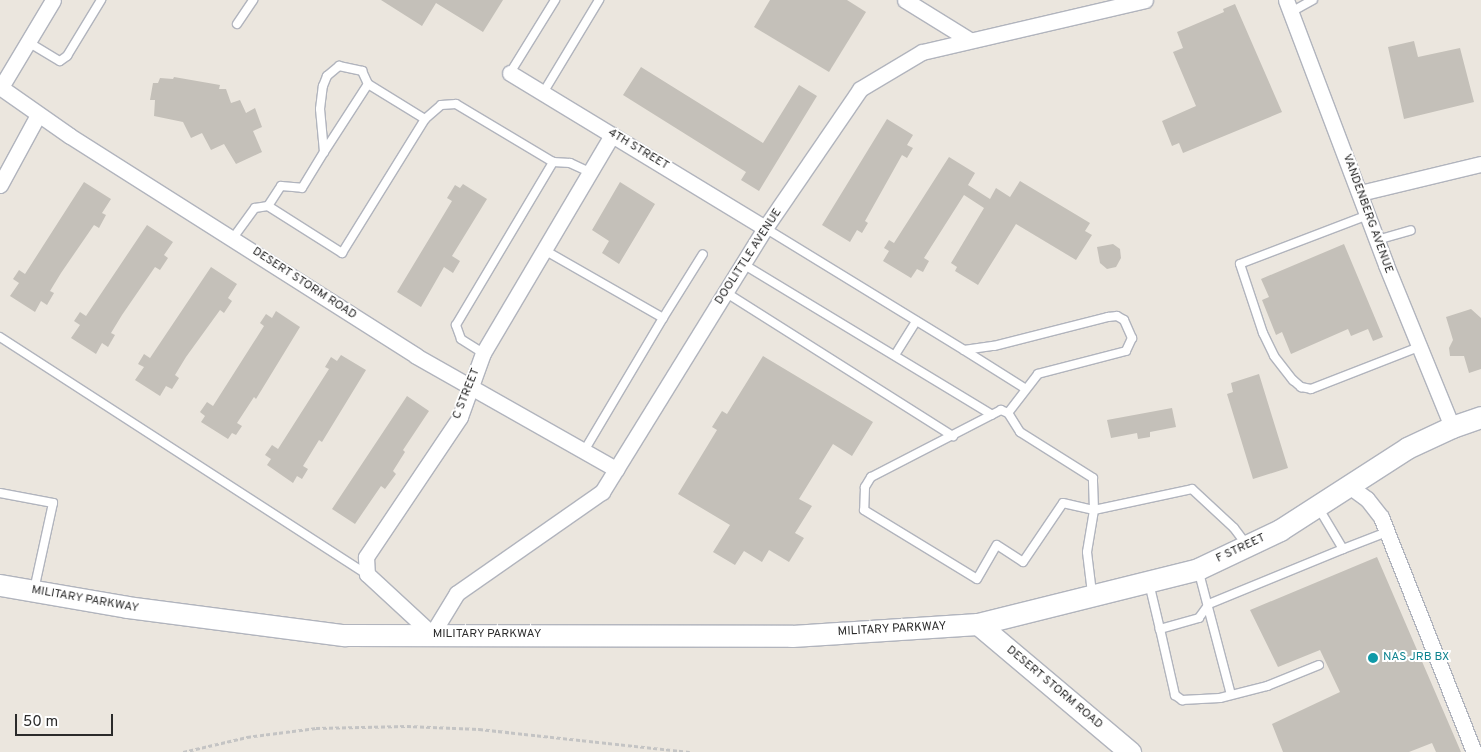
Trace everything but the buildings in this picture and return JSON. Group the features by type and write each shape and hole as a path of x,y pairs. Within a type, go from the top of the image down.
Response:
{"street":[{"path":"0,87 53,0"},
{"path":"906,0 968,39"},
{"name":"DOOLITTLE AVENUE","path":"432,634 457,593 602,492 724,292 765,228 860,89 922,52 1094,6 1145,0"},
{"name":"VANDENBERG AVENUE","path":"1288,6 1377,240 1452,426"},
{"name":"4TH STREET","path":"510,73 765,228"},
{"name":"DESERT STORM ROAD","path":"0,87 38,115 469,388 616,469"},
{"path":"0,185 38,115"},
{"name":"C STREET","path":"367,574 366,557 460,417 483,353 546,251 612,135"},
{"path":"1360,193 1481,164"},
{"name":"F STREET","path":"978,624 1198,569 1280,530 1407,448 1452,426 1481,417"},
{"path":"1349,486 1375,508 1387,532 1474,752"},
{"path":"367,574 432,634"},
{"name":"MILITARY PARKWAY","path":"0,585 293,630 344,635 792,636 978,624"},
{"name":"DESERT STORM ROAD","path":"978,624 1130,752"}],"lane":[{"path":"28,42 60,61 67,56 102,0"},
{"path":"236,24 253,0"},
{"path":"510,73 555,0"},
{"path":"543,93 599,0"},
{"path":"1288,6 1313,0"},
{"path":"268,206 281,186 302,188 368,84 367,78 355,67 339,66 327,76 320,108 324,152"},
{"path":"368,84 425,119"},
{"path":"233,238 255,208 268,206 342,253 425,119 440,105 456,104 553,162 570,163 591,173"},
{"path":"483,353 461,339 456,325 553,162"},
{"path":"1368,215 1240,264 1246,289 1274,356 1301,387 1312,389 1419,347"},
{"path":"765,228 1026,389"},
{"path":"1377,240 1410,230"},
{"path":"546,251 663,318"},
{"path":"584,450 703,254"},
{"path":"743,264 992,415"},
{"path":"724,292 953,436"},
{"path":"964,350 994,346 1108,317 1117,316 1124,320 1132,338 1126,351 1038,374 1008,413"},
{"path":"895,355 916,321"},
{"path":"0,337 367,574"},
{"path":"1092,597 1087,552 1094,510 1094,478 1020,432 1008,413 1001,410 871,477 863,494 864,510 977,579 997,545 1023,562 1063,503 1094,510 1192,489 1234,528 1247,546"},
{"path":"0,493 53,503 34,591"},
{"path":"1317,506 1344,549"},
{"path":"1160,629 1199,618 1209,604 1387,532"},
{"path":"1198,569 1209,604 1231,695"},
{"path":"1148,583 1175,695 1182,700 1231,695 1267,686 1319,665"}],"path":[{"path":"183,752 247,737 316,728 407,726 479,729 690,752"}],"place":[{"name":"NAS JRB BX","path":"1373,658"}]}
